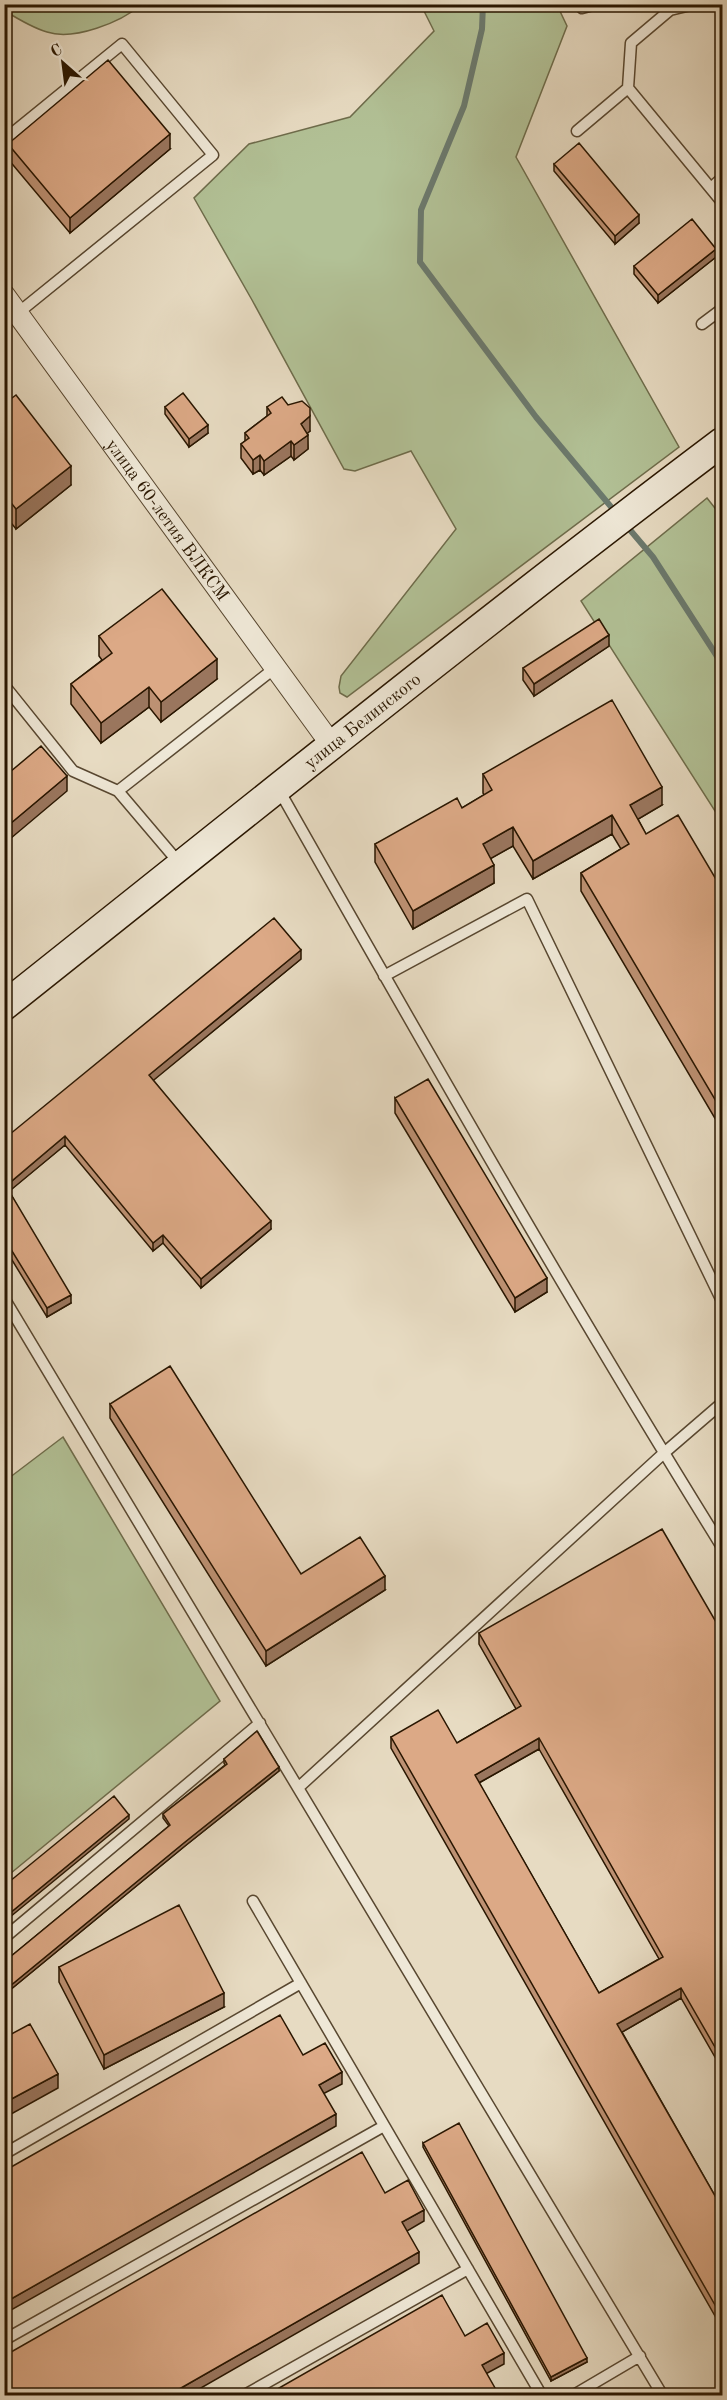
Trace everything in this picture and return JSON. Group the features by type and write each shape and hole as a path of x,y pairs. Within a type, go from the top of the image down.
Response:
{"street":[{"name":"улица 60-летия ВЛКСМ","path":"4,295 331,744"},
{"name":"улица Белинского","path":"4,1006 331,744 622,517 723,442"}],"lane":[{"path":"582,8 597,4"},
{"path":"695,4 670,10 631,43 628,88 723,202"},
{"path":"4,140 122,44 213,155 18,314"},
{"path":"578,131 628,88"},
{"path":"711,188 723,178"},
{"path":"702,324 723,309"},
{"path":"118,791 275,668"},
{"path":"4,685 74,771 118,791 181,866"},
{"path":"277,788 384,976 664,1454 723,1547"},
{"path":"384,976 527,899 723,1301"},
{"path":"4,1298 663,2396"},
{"path":"299,1787 664,1454 723,1403"},
{"path":"4,1938 260,1723"},
{"path":"253,1901 542,2396"},
{"path":"4,2154 301,1983"},
{"path":"4,2340 384,2126"},
{"path":"243,2396 468,2269"},
{"path":"572,2396 640,2356"}],"green space":[{"path":"4,5 141,5 122,18 97,28 70,34 58,34 26,23 5,11"},
{"path":"421,5 557,5 567,26 516,157 679,447 347,697 340,693 341,676 456,529 411,451 355,471 344,469 194,198 249,144 350,117 434,31"},
{"path":"707,498 722,517 722,822 581,601"},
{"path":"63,1437 220,1701 5,1878 5,1481"}],"building":[{"path":"108,60 170,134 70,218 8,144"},
{"path":"579,143 639,215 615,236 554,164"},
{"path":"692,219 716,249 658,295 634,266"},
{"path":"183,393 208,425 189,439 165,407"},
{"path":"16,395 71,466 16,509 4,494 4,404"},
{"path":"282,397 288,405 302,401 310,408 310,416 301,424 308,435 294,445 291,441 264,461 260,455 253,460 241,444 249,438 245,433 271,413 267,407"},
{"path":"162,589 217,659 161,702 149,687 101,723 71,684 112,653 99,636"},
{"path":"599,619 609,635 534,684 523,668"},
{"path":"612,700 662,787 630,805 646,834 678,815 723,891 723,1113 581,873 629,844 612,815 533,861 513,827 483,844 494,865 413,911 375,844 457,798 462,808 492,790 483,774"},
{"path":"41,746 67,776 4,829 4,777"},
{"path":"274,918 301,950 149,1075 271,1221 201,1279 163,1235 153,1243 65,1136 6,1186 71,1295 47,1308 4,1238 4,1139"},
{"path":"428,1079 547,1278 515,1298 395,1098"},
{"path":"170,1366 301,1574 360,1537 385,1576 266,1651 110,1404"},
{"path":"662,1529 723,1634 723,2061 681,1988 617,2024 723,2210 723,2319 391,1737 438,1710 457,1743 521,1706 479,1633","holes":["539,1738 663,1957 599,1993 475,1775"]},
{"path":"257,1731 279,1767 4,1991 4,1962 170,1825 163,1814 227,1764 224,1759"},
{"path":"114,1796 129,1815 4,1918 4,1886"},
{"path":"179,1905 224,1993 104,2055 59,1967"},
{"path":"280,2015 303,2055 325,2043 342,2072 319,2085 336,2114 4,2303 4,2171"},
{"path":"30,2024 58,2074 4,2103 4,2038"},
{"path":"459,2123 587,2358 551,2377 423,2143"},
{"path":"362,2152 385,2193 408,2180 424,2210 402,2222 419,2252 167,2396 4,2396 4,2356"},
{"path":"442,2295 465,2336 487,2323 504,2353 482,2365 499,2395 265,2396"}],"waterway":[{"path":"483,4 482,29 464,106 421,210 420,262 536,417 617,514"},
{"path":"625,524 653,557 722,664"}]}
